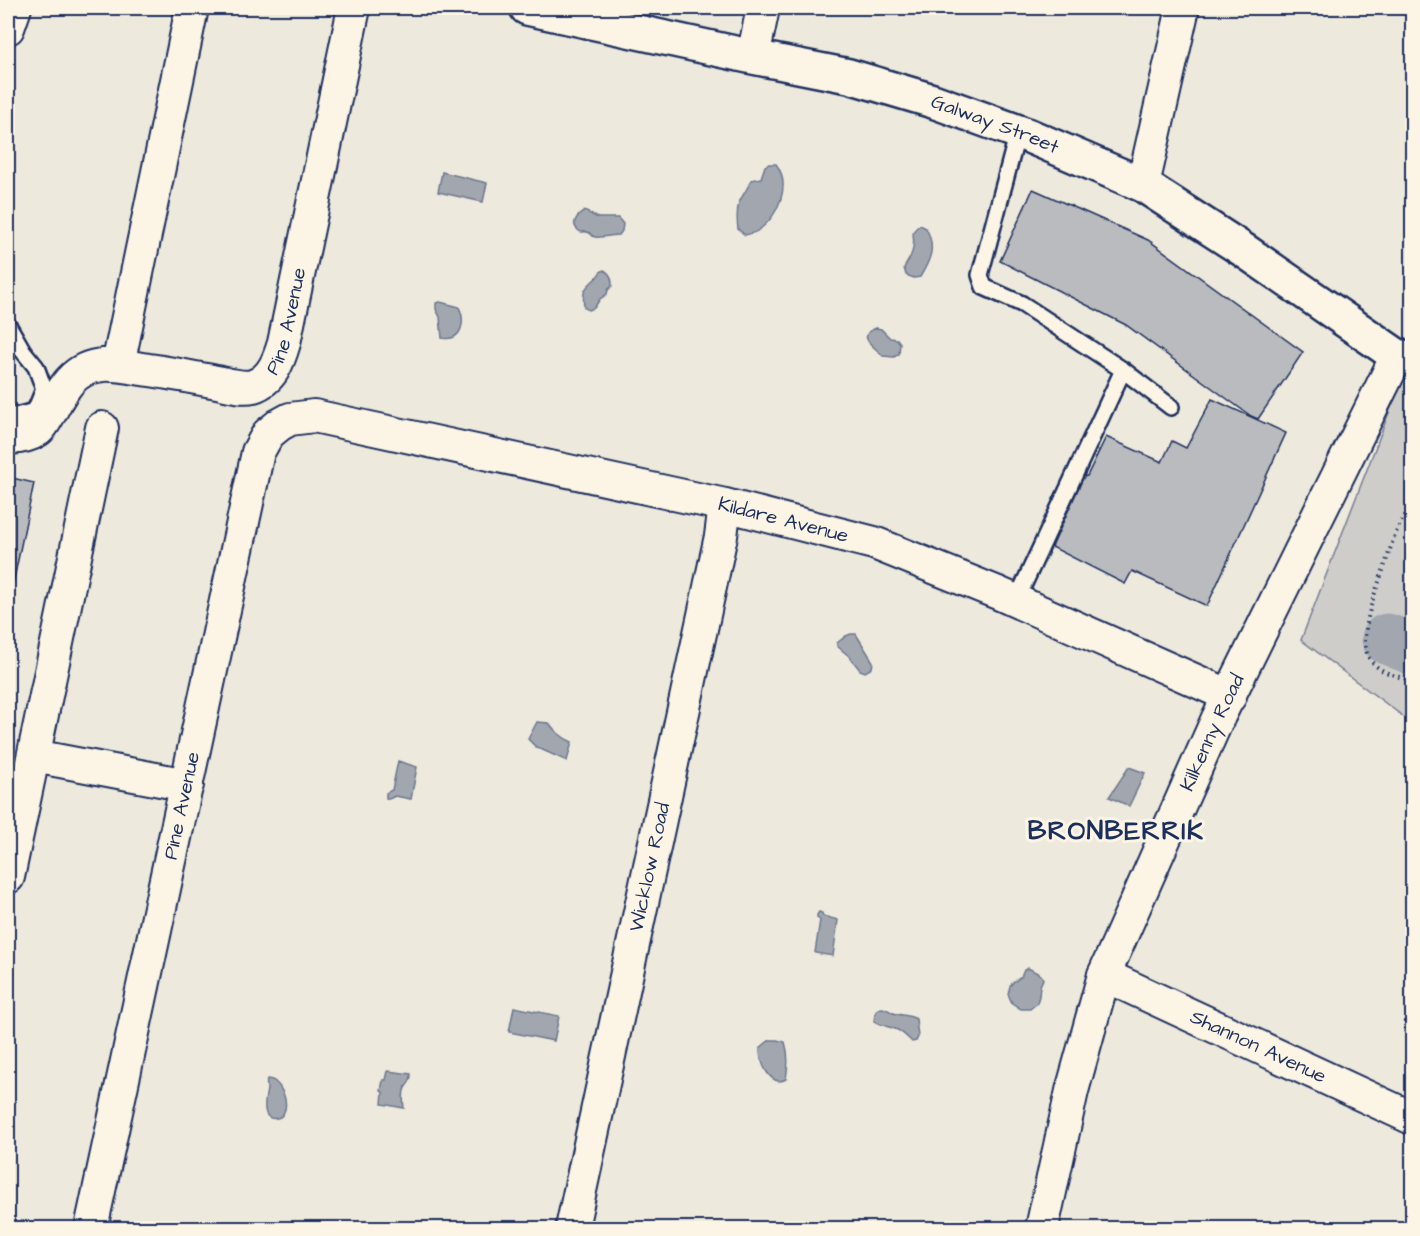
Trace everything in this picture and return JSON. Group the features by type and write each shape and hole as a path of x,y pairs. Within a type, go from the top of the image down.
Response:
{"street":[{"path":"118,365 192,8"},
{"name":"Pine Avenue","path":"8,438 26,436 39,429 64,386 76,374 88,368 118,365 244,387 253,386 270,374 278,364 284,343 354,8"},
{"name":"Galway Street","path":"527,8 849,76 933,101 1018,132 1143,185 1405,357"},
{"path":"753,57 763,8"},
{"path":"1143,185 1183,8"},
{"name":"Kilkenny Road","path":"1042,1228 1072,1090 1104,975 1230,696 1405,357"},
{"name":"Pine Avenue","path":"91,1228 258,452 268,434 279,425 290,419 314,416"},
{"name":"Kildare Avenue","path":"314,416 725,505 874,543 1016,601 1230,696"},
{"path":"8,877 102,429"},
{"name":"Wicklow Road","path":"572,1228 721,536 725,505"},
{"path":"34,756 187,785"},
{"name":"Shannon Avenue","path":"1104,975 1413,1118"}],"lane":[{"path":"1018,132 980,275 984,288 1022,304 1123,370 1171,407"},
{"path":"8,326 22,351 36,367 44,389 35,411 16,416 8,415"},
{"path":"1016,601 1123,370"}],"path":[{"path":"1413,505 1400,522 1369,614 1366,649 1371,660 1383,671 1413,680"}],"shaded area":[{"path":"776,164 781,172 783,190 781,200 766,224 756,232 745,235 738,229 739,203 751,180 761,178 765,166"},
{"path":"442,172 487,183 483,202 438,192"},
{"path":"585,211 598,218 618,218 623,224 622,231 619,235 597,237 587,232 580,232 575,222"},
{"path":"920,225 926,228 929,235 931,253 920,277 914,278 906,275 904,268 914,244 914,230"},
{"path":"604,270 611,277 612,286 594,308 588,310 584,307 584,292"},
{"path":"436,303 459,307 462,319 461,330 454,337 442,338 440,317 436,309"},
{"path":"876,328 881,329 890,338 897,339 900,343 899,354 894,357 883,356 869,342 867,335"},
{"path":"1402,379 1412,380 1412,723 1301,640"},
{"path":"851,634 856,634 873,662 872,668 865,672 860,670 837,646 837,643"},
{"path":"537,722 549,723 559,734 572,742 567,761 536,747 528,739"},
{"path":"398,761 417,767 411,799 395,796 386,798 386,793 392,790"},
{"path":"1129,767 1145,773 1129,806 1109,797"},
{"path":"819,912 823,916 838,920 833,956 815,953"},
{"path":"1028,968 1041,975 1043,979 1037,1003 1030,1009 1021,1009 1012,1003 1008,994 1013,982 1021,977 1024,970"},
{"path":"514,1007 559,1016 554,1041 509,1032"},
{"path":"882,1008 916,1019 918,1037 916,1041 912,1042 900,1031 874,1021 878,1009"},
{"path":"770,1040 785,1042 788,1060 786,1079 780,1081 770,1077 761,1060 760,1048"},
{"path":"388,1071 411,1074 403,1093 404,1108 382,1104 383,1080 386,1080"},
{"path":"267,1079 276,1083 284,1097 284,1112 277,1118 271,1118 266,1113"}],"building":[{"path":"1033,189 1148,240 1303,352 1258,419 1126,325 1000,261"},
{"path":"1212,399 1286,433 1207,606 1132,571 1125,584 1052,547 1083,477 1087,476 1106,437 1162,462 1172,441 1186,448"},
{"path":"8,477 34,483 8,608"}],"waterway":[{"path":"1387,639 1412,649"}],"district":[{"name":"BRONBERRIK","path":"1116,831"}]}
